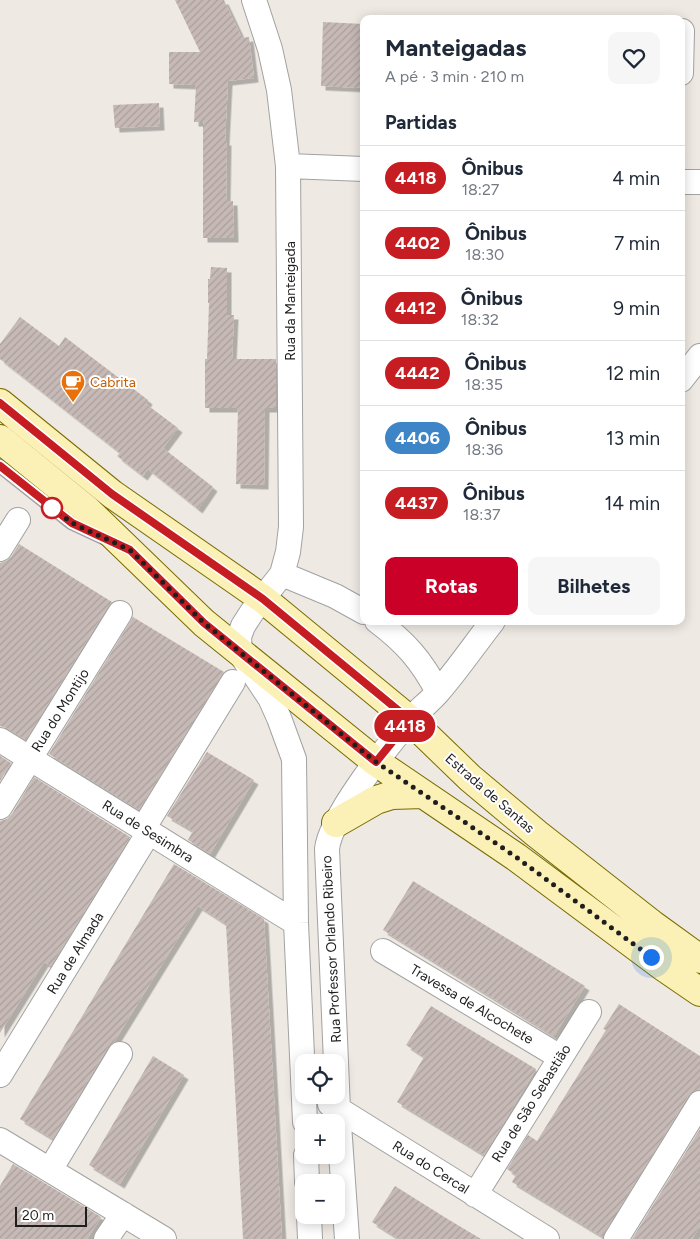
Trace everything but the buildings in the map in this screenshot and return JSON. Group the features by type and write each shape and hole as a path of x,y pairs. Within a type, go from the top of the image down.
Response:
{"main road":[{"name":"Estrada de Santas","path":"0,403 112,494 263,599 410,720 470,778 537,834 653,925 700,959"},
{"path":"0,439 86,509 197,617 376,762 516,857 700,992"},
{"path":"336,823 376,800 392,796 422,794"}],"street":[{"name":"Rua da Manteigada","path":"240,653 239,637 243,626 282,574 292,527 288,166 279,90 270,49 254,0"},
{"path":"288,166 360,169"},
{"path":"685,182 700,182"},
{"path":"685,375 700,356"},
{"path":"0,549 18,520"},
{"path":"282,574 335,596 360,610"},
{"name":"Rua do Montijo","path":"0,807 120,613"},
{"path":"382,625 410,648 426,669 438,692"},
{"name":"Rua Professor Orlando Ribeiro","path":"350,1237 338,1110 328,839 336,823 376,762 410,720 438,692 490,625"},
{"path":"240,653 270,698 294,759 296,923 302,1054"},
{"name":"Rua de Almada","path":"0,1075 233,682"},
{"name":"Rua de Sesimbra","path":"0,740 296,923"},
{"name":"Travessa de Alcochete","path":"384,951 560,1057"},
{"name":"Rua de São Sebastião","path":"475,1194 589,1012"},
{"path":"50,1170 120,1054"},
{"path":"616,1239 700,1103"},
{"name":"Rua do Cercal","path":"328,1104 547,1239"},
{"path":"1,1143 50,1170 164,1239"},
{"path":"106,1239 123,1214"},
{"path":"309,1224 310,1239"}],"lane":[{"path":"0,466 72,523 130,550"}],"bus line":[{"name":"4418","path":"0,403 112,494 263,599 410,720 376,762 204,623 130,550 72,523 0,466"}],"place":[{"name":"Cabrita","path":"73,403"}],"route":[{"path":"52,508 72,523 130,550 204,623 376,762 516,857 651,957"}]}
